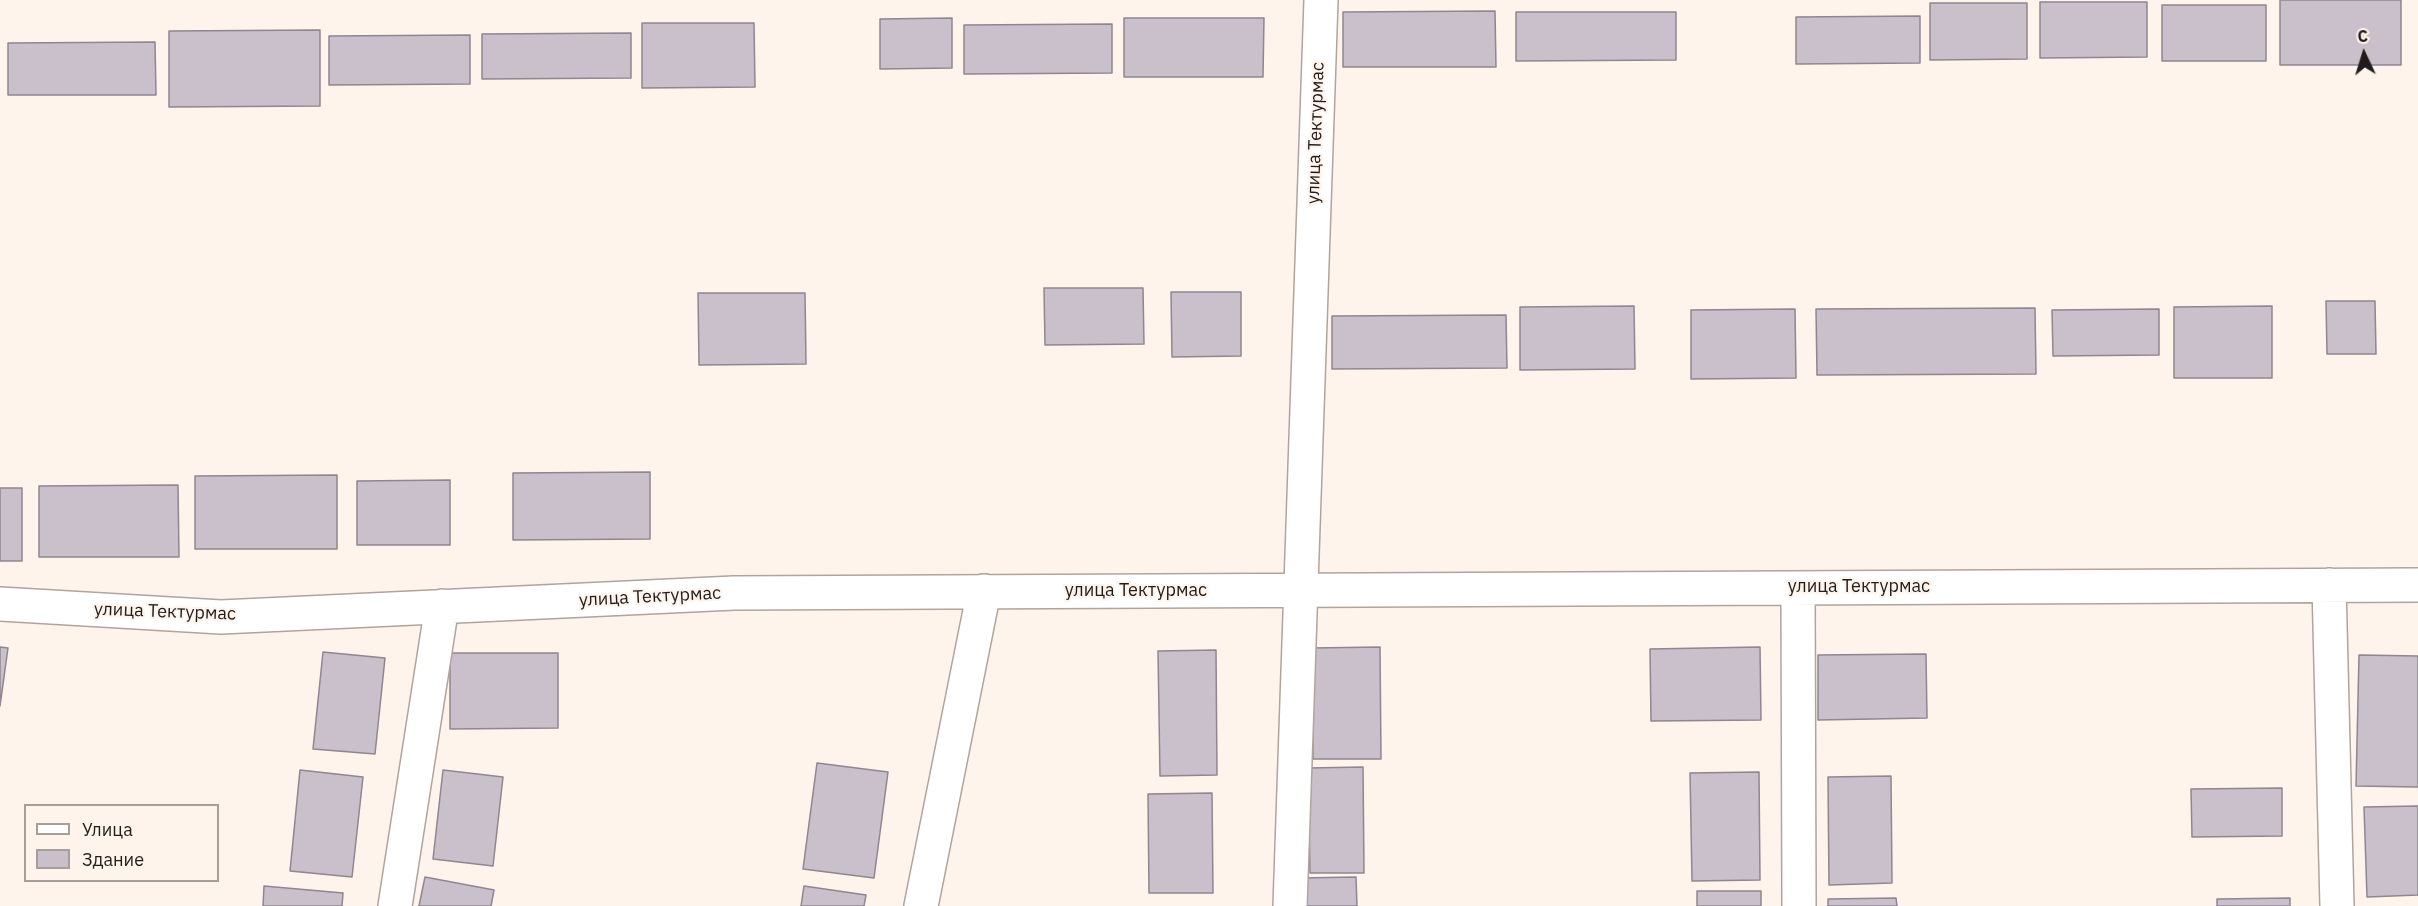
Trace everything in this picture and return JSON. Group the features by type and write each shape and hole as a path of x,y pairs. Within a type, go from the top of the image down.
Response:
{"street":[{"name":"улица Тектурмас","path":"1290,906 1321,0"},
{"path":"2329,585 2337,906"},
{"name":"улица Тектурмас","path":"0,604 220,616 734,593 2418,585"},
{"path":"1798,588 1799,906"},
{"path":"921,906 984,591"},
{"path":"395,906 442,606"}],"building":[{"path":"2280,0 2401,0 2401,65 2280,65"},
{"path":"2040,2 2147,2 2147,57 2040,58"},
{"path":"1930,3 2027,3 2027,59 1930,60"},
{"path":"2162,5 2266,5 2266,61 2162,61"},
{"path":"1495,11 1496,67 1343,67 1343,12"},
{"path":"1516,12 1676,12 1676,60 1516,61"},
{"path":"1920,16 1920,63 1796,64 1796,17"},
{"path":"952,18 952,68 880,69 880,19"},
{"path":"1124,18 1264,18 1263,77 1124,77"},
{"path":"642,23 754,23 755,87 642,88"},
{"path":"1112,24 1112,73 964,74 964,25"},
{"path":"320,30 320,106 169,107 169,31"},
{"path":"631,33 631,78 482,79 482,34"},
{"path":"470,35 470,84 329,85 329,36"},
{"path":"155,42 156,95 8,95 8,43"},
{"path":"1044,288 1143,288 1144,344 1045,345"},
{"path":"1171,292 1241,292 1241,356 1172,357"},
{"path":"698,293 805,293 806,364 699,365"},
{"path":"2326,301 2375,301 2376,354 2327,354"},
{"path":"1634,306 1635,369 1520,370 1520,307"},
{"path":"2272,306 2272,378 2174,378 2174,307"},
{"path":"2035,308 2036,374 1817,375 1816,309"},
{"path":"1795,309 1796,378 1691,379 1691,310"},
{"path":"2159,309 2159,355 2053,356 2052,310"},
{"path":"1506,315 1507,368 1332,369 1332,316"},
{"path":"650,472 650,539 513,540 513,473"},
{"path":"337,475 337,549 195,549 195,476"},
{"path":"450,480 450,545 357,545 357,481"},
{"path":"178,485 179,557 39,557 39,486"},
{"path":"0,488 22,488 22,561 0,561"},
{"path":"0,647 8,648 0,706"},
{"path":"1380,647 1381,759 1313,759 1311,648"},
{"path":"1760,647 1761,720 1651,721 1650,649"},
{"path":"1216,650 1217,775 1160,776 1158,651"},
{"path":"323,652 385,658 375,754 313,749"},
{"path":"450,653 558,653 558,728 450,729"},
{"path":"1926,654 1927,718 1818,720 1818,655"},
{"path":"2359,655 2418,656 2418,787 2356,786"},
{"path":"817,763 888,772 874,878 803,869"},
{"path":"1363,767 1364,873 1310,873 1308,768"},
{"path":"300,770 363,777 352,877 290,871"},
{"path":"443,770 503,777 493,866 433,859"},
{"path":"1759,772 1760,880 1692,881 1690,773"},
{"path":"1891,776 1892,883 1829,885 1828,777"},
{"path":"2282,788 2282,836 2192,837 2191,789"},
{"path":"1212,793 1213,893 1149,893 1148,794"},
{"path":"2418,806 2418,895 2367,897 2364,807"},
{"path":"425,877 494,890 491,906 419,906"},
{"path":"1356,877 1357,906 1300,906 1300,878"},
{"path":"264,886 343,893 342,906 263,906"},
{"path":"804,886 866,895 864,906 801,906"},
{"path":"1697,891 1761,891 1761,906 1697,906"},
{"path":"1896,898 1897,906 1828,906 1828,899"},
{"path":"2290,898 2290,906 2217,906 2217,899"}]}
